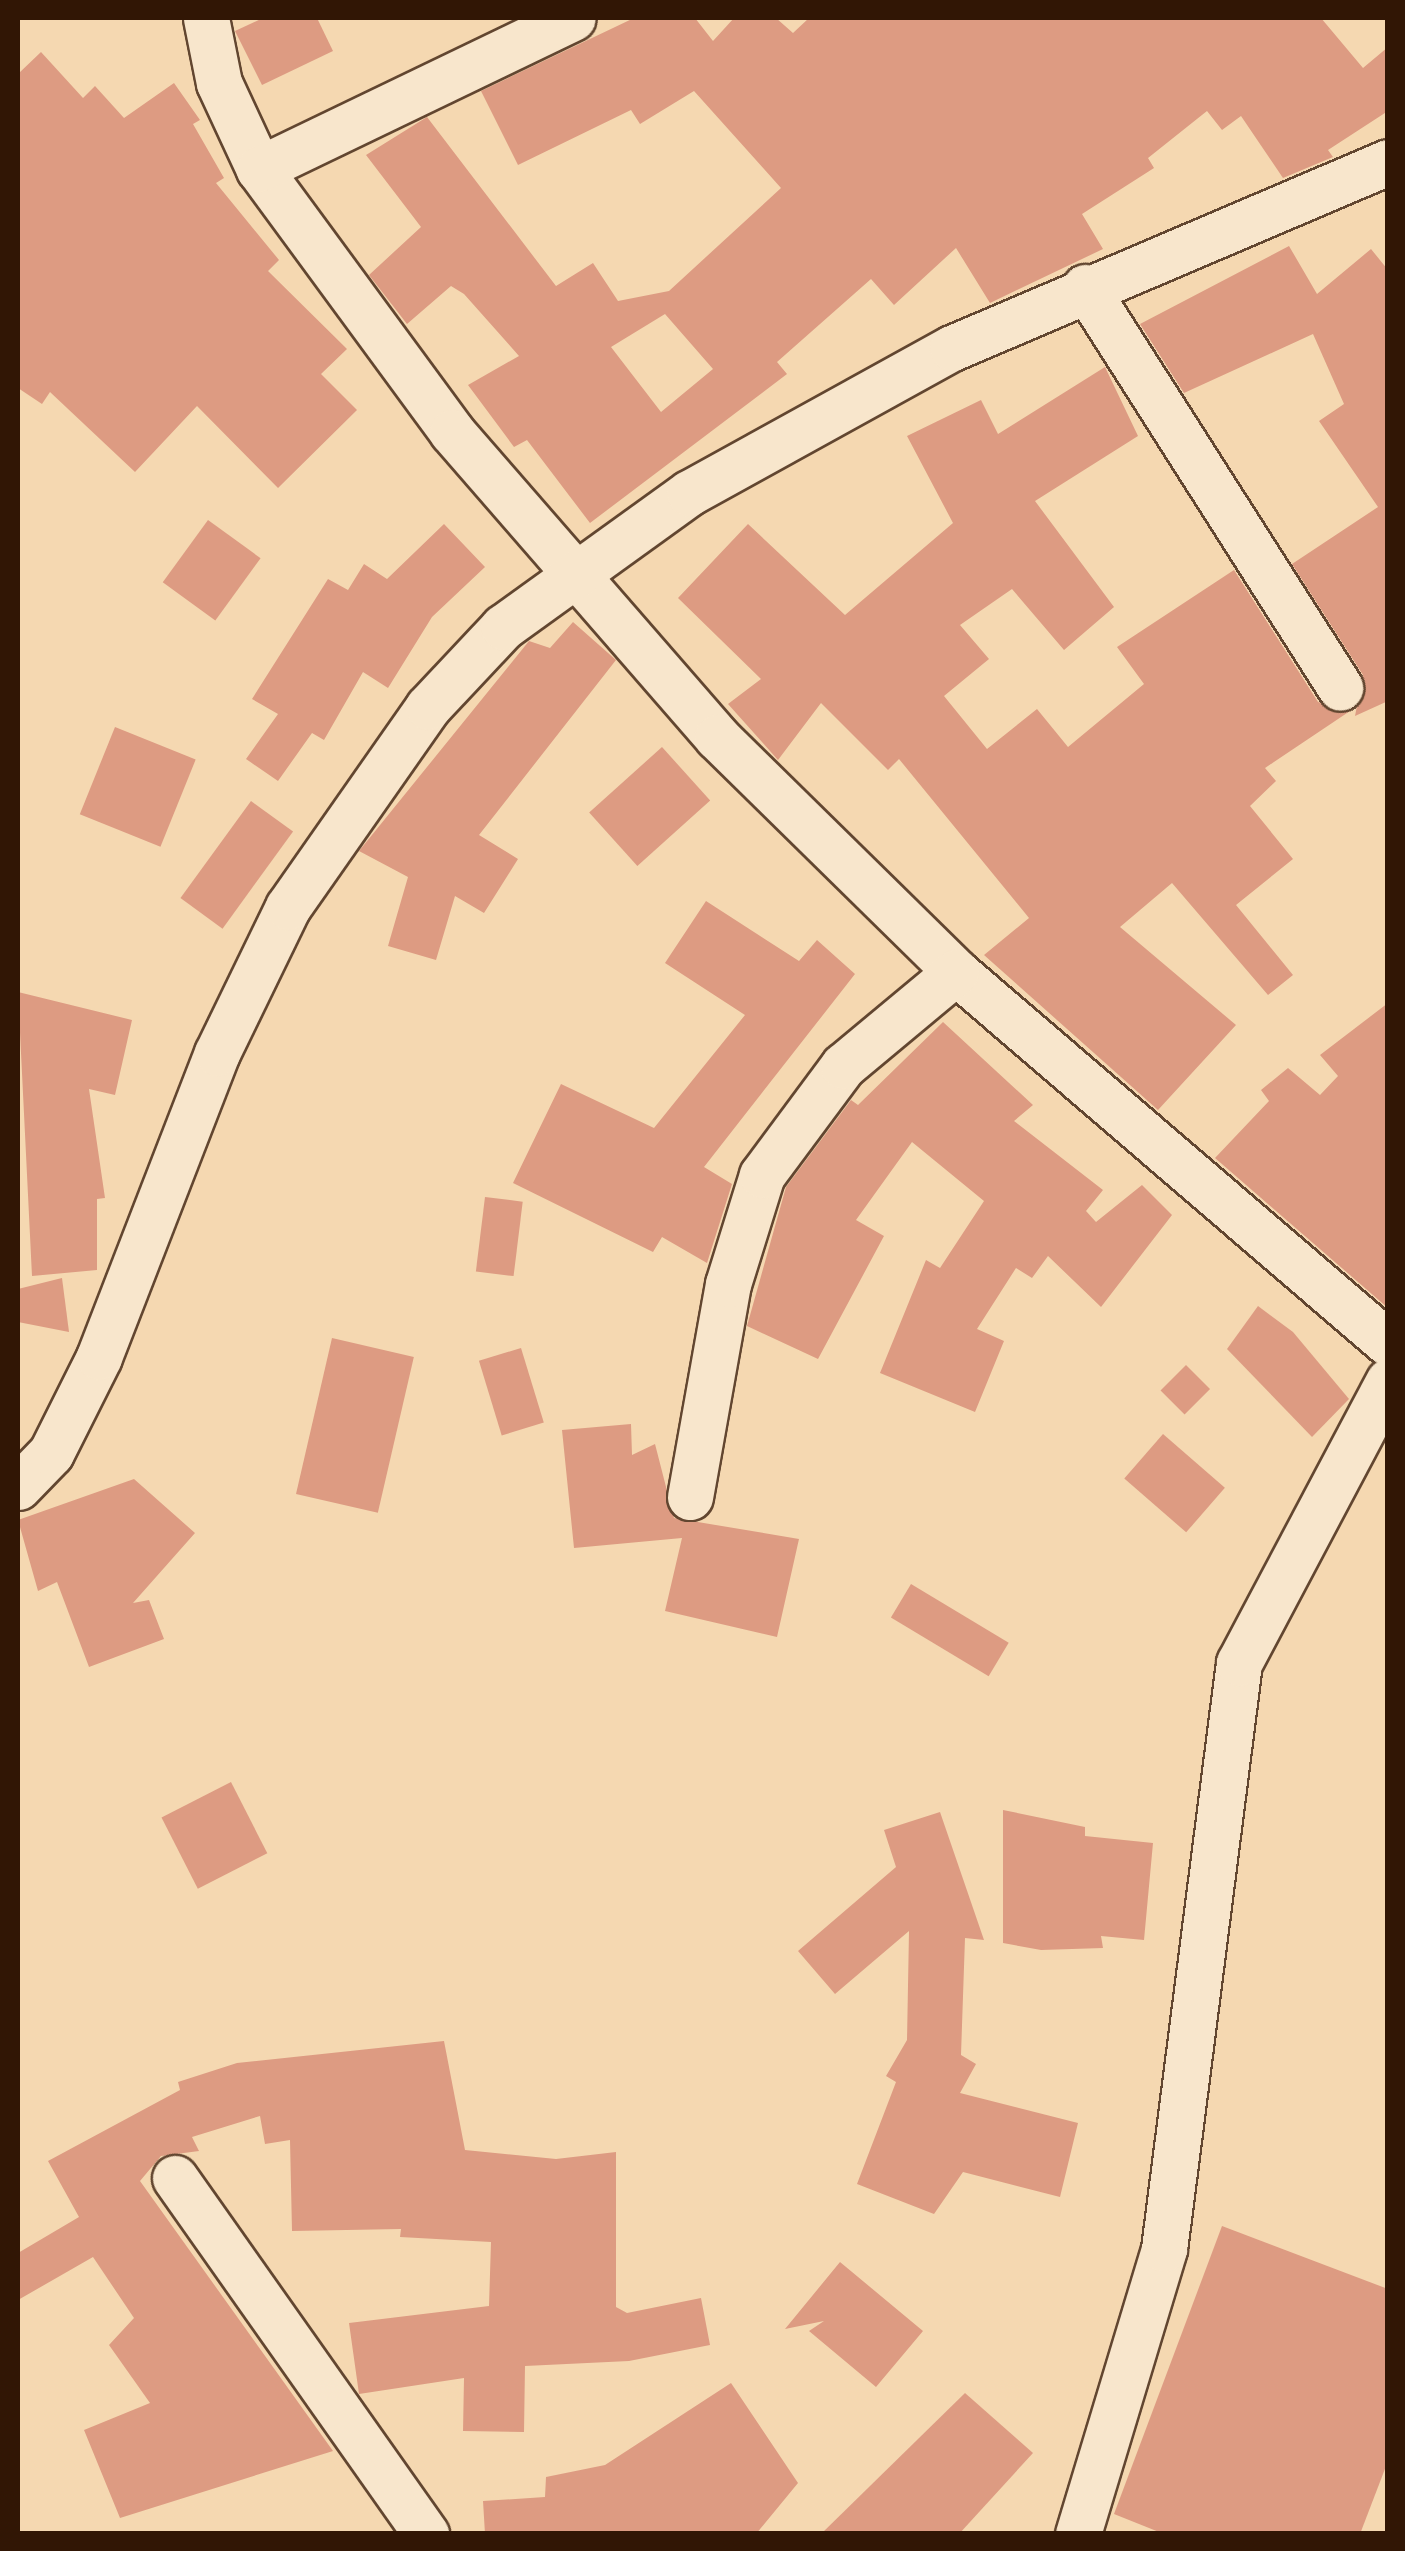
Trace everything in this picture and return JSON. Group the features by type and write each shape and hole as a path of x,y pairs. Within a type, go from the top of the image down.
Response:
{"street":[{"path":"206,18 219,83 259,168 452,432 717,737 956,972 1388,1342"},
{"path":"259,168 573,18"},
{"path":"18,1488 51,1453 99,1357 218,1054 288,907 428,707 503,626 689,493 1085,286 1388,162"},
{"path":"1085,286 1340,688"},
{"path":"690,1497 728,1284 762,1176 843,1066 956,972"},
{"path":"1078,2534 1164,2249 1239,1663 1388,1380"},
{"path":"175,2178 426,2534"},
{"path":"1058,2534 1094,2472"}],"building":[{"path":"263,18 317,18 333,51 262,85 235,31"},
{"path":"634,18 695,18 713,41 734,18 776,18 793,33 809,18 1321,18 1363,68 1388,47 1388,111 1328,150 1333,157 1283,178 1241,116 1222,130 1207,111 1148,158 1154,168 1082,214 1103,249 990,303 956,248 894,305 871,279 777,362 787,374 590,523 527,440 514,447 468,385 519,356 464,294 451,286 407,324 369,275 421,227 366,155 427,117 556,286 593,263 618,301 669,291 781,188 694,91 640,124 631,110 518,165 481,91","holes":["665,314 713,369 661,412 611,347"]},
{"path":"41,52 83,98 95,86 124,118 174,83 200,120 193,124 224,178 216,183 279,260 268,271 347,349 321,374 357,410 278,488 197,406 135,472 50,392 42,404 18,388 18,74"},
{"path":"1289,246 1317,294 1371,249 1388,270 1388,701 1355,716 1363,675 1292,564 1378,507 1319,421 1344,404 1313,334 1184,393 1140,324"},
{"path":"1105,367 1138,436 1035,501 1114,607 1064,650 1012,589 960,625 989,659 944,696 987,749 1037,709 1068,747 1144,684 1117,647 1234,570 1318,702 1350,711 1265,768 1276,781 1250,806 1293,859 1236,905 1293,975 1268,995 1172,883 1120,927 1236,1025 1158,1110 984,955 1029,918 899,759 888,770 821,703 778,760 728,704 761,679 678,598 748,524 845,615 953,523 907,436 981,400 998,434"},
{"path":"208,520 261,558 215,621 163,582"},
{"path":"444,524 485,567 432,617 388,688 363,672 324,740 312,733 278,781 246,759 278,714 252,699 328,579 348,590 364,564 387,579"},
{"path":"573,622 616,660 479,835 518,859 484,913 455,896 436,960 388,946 408,877 359,851 529,641 550,648"},
{"path":"115,727 196,760 160,847 80,814"},
{"path":"662,747 710,801 637,866 589,813"},
{"path":"251,801 293,832 223,929 180,898"},
{"path":"706,901 799,961 817,940 855,974 704,1167 732,1184 707,1263 662,1237 653,1252 513,1183 561,1084 654,1128 745,1015 665,963"},
{"path":"18,992 132,1020 115,1095 89,1089 105,1198 97,1199 97,1270 32,1276"},
{"path":"1388,1003 1388,1308 1215,1158 1269,1101 1261,1090 1288,1068 1320,1095 1338,1076 1320,1055"},
{"path":"943,1022 1033,1105 1014,1121 1103,1190 1086,1211 1096,1222 1142,1185 1172,1215 1101,1307 1048,1256 1032,1278 1016,1268 977,1329 1004,1341 975,1412 880,1373 926,1260 940,1268 984,1201 912,1142 856,1220 884,1236 818,1359 747,1326 786,1187 851,1100 858,1105"},
{"path":"485,1197 523,1202 514,1276 476,1271"},
{"path":"62,1278 69,1332 18,1322 18,1289"},
{"path":"1258,1306 1293,1332 1349,1399 1312,1437 1227,1349"},
{"path":"332,1338 414,1357 378,1513 296,1494"},
{"path":"521,1348 544,1423 502,1435 479,1361"},
{"path":"1186,1365 1210,1389 1185,1414 1161,1390"},
{"path":"631,1424 632,1455 655,1444 674,1518 799,1539 777,1637 665,1611 682,1538 574,1548 562,1430"},
{"path":"1163,1434 1225,1488 1186,1532 1124,1479"},
{"path":"134,1479 195,1533 133,1603 149,1600 164,1639 89,1667 57,1582 38,1591 18,1520"},
{"path":"911,1584 1009,1643 989,1676 891,1617"},
{"path":"231,1782 267,1853 198,1889 162,1817"},
{"path":"1003,1810 1085,1827 1085,1836 1153,1843 1144,1940 1101,1936 1103,1948 1041,1950 1003,1943"},
{"path":"940,1812 984,1940 965,1938 961,2055 976,2064 960,2093 1078,2123 1060,2197 963,2172 934,2214 857,2184 896,2082 886,2076 907,2040 909,1931 835,1994 798,1951 896,1867 884,1830"},
{"path":"444,2041 465,2150 556,2159 616,2152 616,2307 627,2313 701,2298 710,2345 629,2361 525,2366 524,2432 463,2431 464,2378 359,2394 349,2323 489,2306 491,2242 400,2237 401,2229 292,2231 290,2140 265,2144 260,2116 192,2137 199,2151 161,2156 140,2181 333,2451 120,2518 84,2430 150,2403 109,2345 134,2318 93,2257 18,2300 18,2253 79,2217 48,2161 180,2090 178,2082 237,2063"},
{"path":"1222,2226 1388,2289 1388,2461 1360,2534 1164,2534 1114,2514"},
{"path":"840,2262 923,2331 876,2387 809,2331 824,2321 785,2329"},
{"path":"731,2383 798,2483 756,2534 485,2534 483,2501 545,2497 546,2477 605,2465"},
{"path":"965,2393 1033,2453 959,2534 821,2534"}]}
